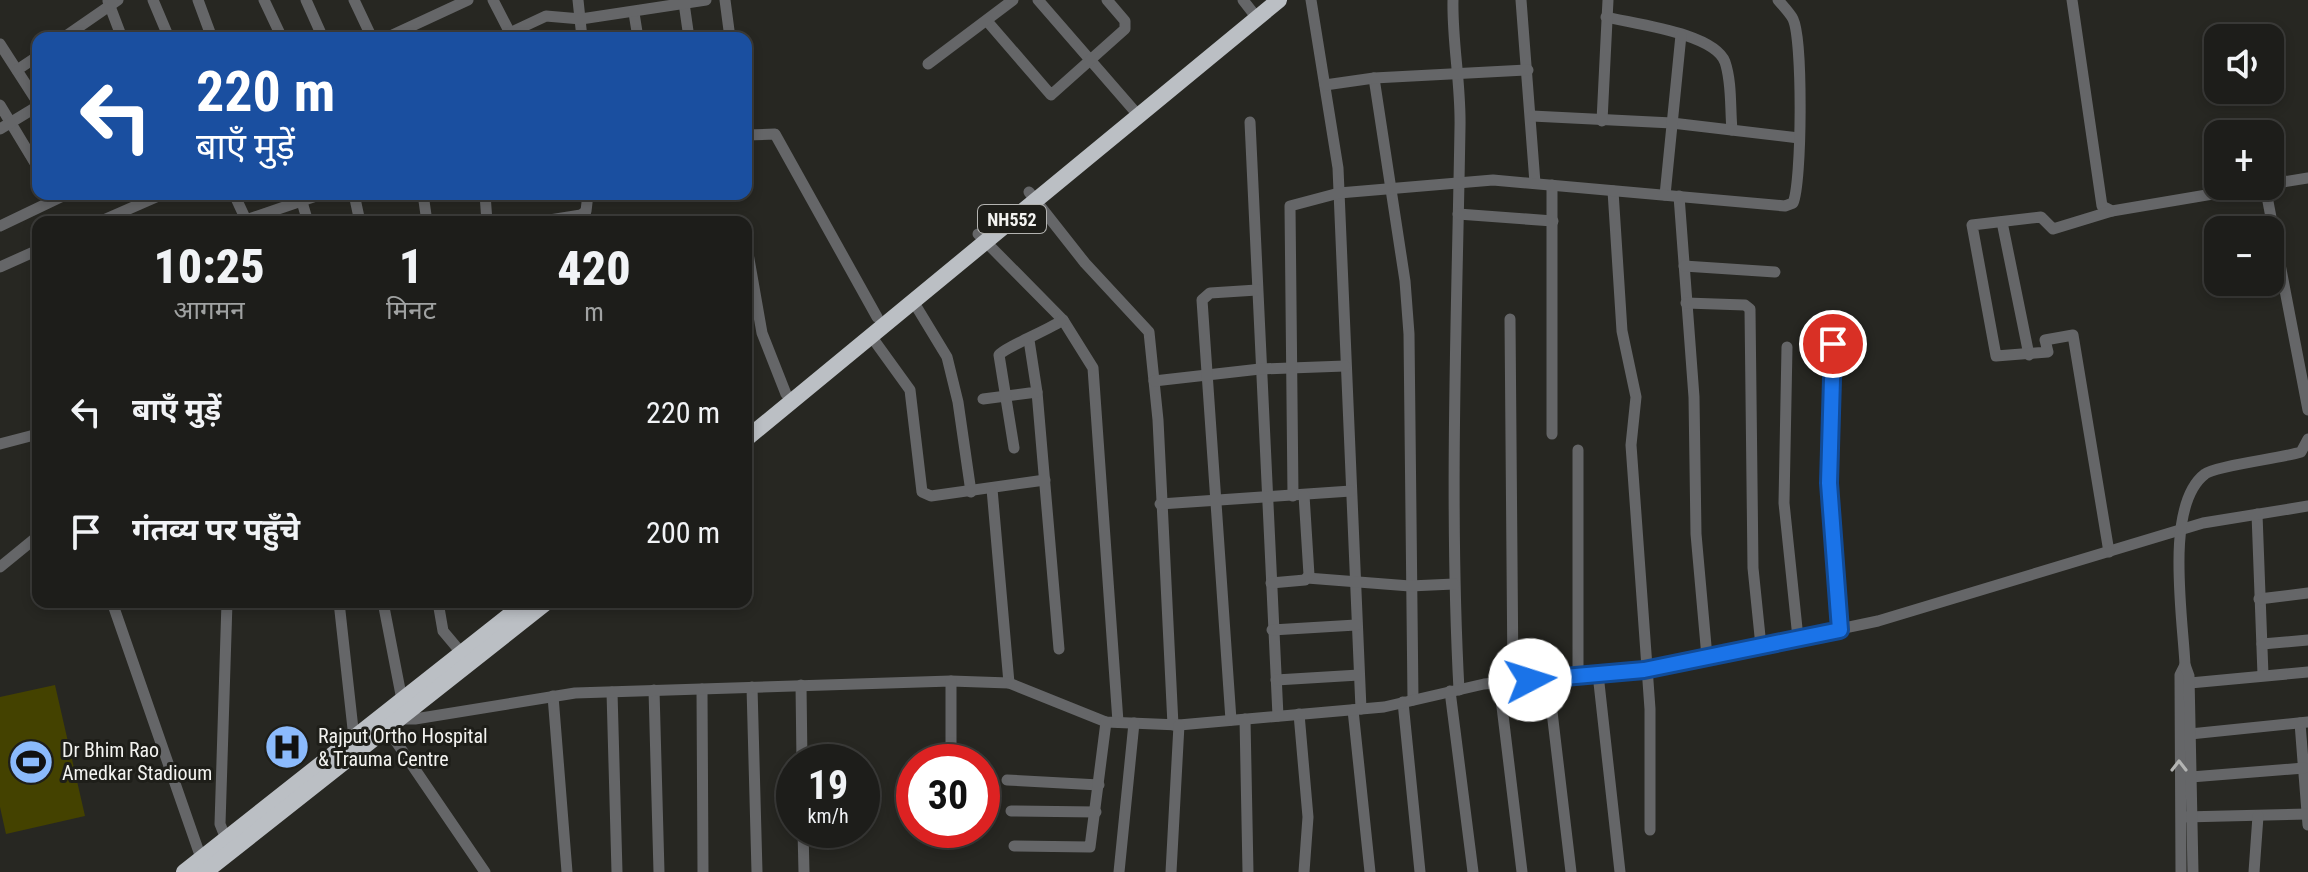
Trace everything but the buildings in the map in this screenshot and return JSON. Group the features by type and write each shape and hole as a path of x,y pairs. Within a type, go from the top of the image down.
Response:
{"highway":[{"name":"NH552","path":"752,422 877,317 1135,111 1254,7 1279,0"},
{"name":"NH552","path":"752,434 913,301 981,237"},
{"path":"184,872 203,865 465,658 519,608"},
{"path":"203,865 226,839 354,738 388,719 402,700 538,608"}],"street":[{"path":"153,0 166,32"},
{"path":"198,0 210,32"},
{"path":"264,0 279,32"},
{"path":"306,0 320,32"},
{"path":"354,0 369,32"},
{"path":"399,32 468,0"},
{"path":"493,0 504,32"},
{"path":"578,0 582,32"},
{"path":"513,32 546,16 581,19 706,0"},
{"path":"725,0 729,32"},
{"path":"928,64 1013,0"},
{"path":"1038,0 1135,111"},
{"path":"987,21 1051,95 1126,25 1107,0"},
{"path":"1311,0 1339,193 1359,675 1357,709 1370,872"},
{"path":"1453,0 1459,75 1454,301 1454,690 1473,872"},
{"path":"1521,0 1535,183"},
{"path":"1602,121 1608,0"},
{"path":"1307,578 1298,495 1291,368 1290,206 1339,193 1459,180 1535,183 1785,206 1793,203 1799,138 1794,21 1778,0"},
{"path":"2072,0 2089,94 2100,201 2112,211"},
{"path":"71,32 112,2 120,32"},
{"path":"684,3 688,32"},
{"path":"638,32 639,8"},
{"path":"1606,17 1702,41 1724,58 1732,130"},
{"path":"1665,195 1681,35"},
{"path":"0,44 32,94"},
{"path":"17,70 32,60"},
{"path":"1325,85 1374,78 1528,70"},
{"path":"1374,78 1405,281 1409,334 1408,701 1420,872"},
{"path":"0,105 5,126 32,160"},
{"path":"5,126 32,108"},
{"path":"1532,116 1672,123 1799,138"},
{"path":"1250,122 1278,716"},
{"path":"752,135 775,134 877,317"},
{"path":"2284,182 2308,178"},
{"path":"1552,185 1552,434"},
{"path":"1613,191 1622,331 1636,397 1631,445 1644,670 1650,709 1650,830"},
{"path":"2109,552 2073,335 2045,340 2048,352 1996,356 1972,225 2041,217 2053,229 2112,211 2204,195"},
{"path":"1032,196 1085,263 1149,332 1176,725 1171,872"},
{"path":"1679,196 1694,397 1696,534 1707,657"},
{"path":"0,226 51,200"},
{"path":"113,216 149,200"},
{"path":"261,216 307,200"},
{"path":"575,216 586,211 587,200"},
{"path":"2268,200 2308,410"},
{"path":"302,202 306,216"},
{"path":"1458,214 1553,221"},
{"path":"2002,222 2029,355"},
{"path":"981,237 1063,320 1093,368 1112,722 1099,785 1092,844 1087,849 1014,846"},
{"path":"0,267 32,253"},
{"path":"1684,266 1775,272"},
{"path":"752,273 768,354 786,394"},
{"path":"1231,720 1202,300 1210,293 1257,290"},
{"path":"913,301 950,368 971,492"},
{"path":"1686,303 1745,305 1750,309 1753,568 1761,646"},
{"path":"1510,319 1513,681"},
{"path":"1014,448 999,355 1004,348 1029,340 1063,320"},
{"path":"871,336 910,390 922,492 931,496 1045,480"},
{"path":"1029,340 1037,392 1059,649"},
{"path":"1833,344 1829,483 1840,630"},
{"path":"1787,347 1784,503 1798,638"},
{"path":"1154,381 1260,369 1345,366"},
{"path":"983,399 1037,392"},
{"path":"0,444 32,436"},
{"path":"2181,872 2191,777 2190,683 2185,665 2179,530 2190,490 2207,472 2301,452 2308,439"},
{"path":"1578,450 1578,676"},
{"path":"992,489 1003,580 1009,683"},
{"path":"1160,504 1351,491"},
{"path":"485,872 388,719 553,696 612,692 951,681 1009,683 1112,722 1176,725 1357,709 1499,682 1644,670 1840,630 2179,530 2308,506"},
{"path":"2257,514 2263,675"},
{"path":"0,567 32,541"},
{"path":"1271,583 1307,578 1410,586 1454,584"},
{"path":"2259,599 2308,593"},
{"path":"114,608 203,865"},
{"path":"226,839 220,824 227,608"},
{"path":"340,608 354,738"},
{"path":"384,608 402,700"},
{"path":"439,608 443,631 465,658"},
{"path":"1272,630 1356,625"},
{"path":"2262,644 2308,640"},
{"path":"2185,665 2180,675 2186,817 2193,872"},
{"path":"2190,683 2308,672"},
{"path":"1598,674 1620,872"},
{"path":"1276,680 1359,675"},
{"path":"1548,678 1571,872"},
{"path":"951,681 951,744"},
{"path":"1499,682 1522,872"},
{"path":"801,685 802,744"},
{"path":"752,687 757,872"},
{"path":"702,689 703,872"},
{"path":"654,690 659,872"},
{"path":"612,692 617,872"},
{"path":"553,696 567,872"},
{"path":"1299,714 1308,817 1304,872"},
{"path":"1245,719 1248,872"},
{"path":"1119,872 1134,723"},
{"path":"2190,734 2304,723 2308,825"},
{"path":"2191,777 2304,768"},
{"path":"1007,780 1099,785"},
{"path":"1011,811 1096,812"},
{"path":"2186,817 2308,814"},
{"path":"2254,872 2258,816"},
{"path":"803,848 804,872"}],"shaded area":[{"path":"55,685 85,816 6,834 0,807 0,697"}],"place":[{"name":"Rajput Ortho Hospital & Trauma Centre","path":"287,747"},
{"name":"Dr Bhim Rao Amedkar Stadioum","path":"31,762"}],"route":[{"path":"1530,680 1644,670 1840,630 1829,483 1833,344"}]}
